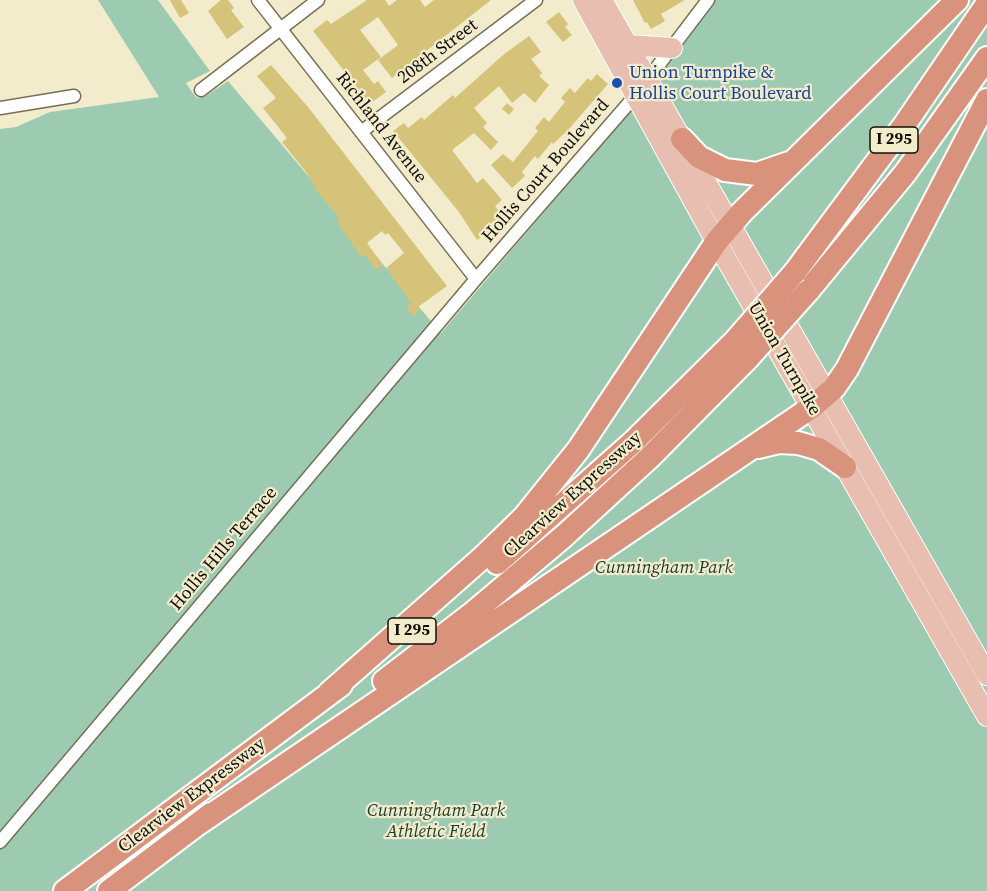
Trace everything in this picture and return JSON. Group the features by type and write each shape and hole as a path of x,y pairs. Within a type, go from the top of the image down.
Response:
{"highway":[{"path":"329,693 483,557 532,509 578,450 724,233 957,0"},
{"name":"Clearview Expressway","path":"109,891 445,635 534,563 649,458 741,350 795,272 906,124 987,4"},
{"name":"Clearview Expressway","path":"65,891 459,595 808,291 906,172 987,58"},
{"path":"198,824 819,401 847,369 987,100"},
{"path":"682,139 707,163 725,170 746,174 775,170 804,151"},
{"path":"740,455 770,443 798,443 819,449 845,467"}],"main road":[{"name":"Union Turnpike","path":"583,0 635,96 724,233 819,401 987,675"},
{"name":"Union Turnpike","path":"602,0 682,139 724,233"},
{"path":"627,45 672,48"},
{"name":"Union Turnpike","path":"819,401 845,467 987,716"}],"street":[{"name":"Richland Avenue","path":"258,0 476,279"},
{"path":"201,90 318,0"},
{"name":"208th Street","path":"361,132 536,0"},
{"name":"Hollis Court Boulevard","path":"476,279 635,96 708,0"},
{"path":"0,108 74,96"},
{"name":"Hollis Hills Terrace","path":"0,842 476,279"}],"green space":[{"name":"Cunningham Park","path":"98,0 158,0 210,71 186,83 197,98 206,96 228,81 441,333 637,103 713,0 987,0 987,891 0,891 0,129 16,127 50,112 159,97"}],"building":[{"path":"170,0 181,0 189,13 180,18"},
{"path":"221,0 228,0 234,8 231,10 244,27 227,39 208,11"},
{"path":"367,0 385,0 389,6 397,0 420,0 425,7 434,0 491,0 392,78 378,60 398,45 378,17 360,30 381,57 363,70 374,84 378,81 386,92 370,104 313,31 327,20 331,24"},
{"path":"633,0 685,0 661,14 665,21 651,29 647,22 645,23"},
{"path":"559,12 568,24 565,27 572,35 563,42 546,22"},
{"path":"529,36 541,52 531,59 542,73 539,76 549,85 535,103 524,93 512,103 499,86 474,108 487,123 483,127 498,142 491,150 474,133 452,150 477,183 483,178 502,200 495,206 502,215 485,228 488,232 477,240 459,212 393,131 404,123 408,128 422,117 424,120 453,95 455,98 503,55"},
{"path":"271,65 308,107 447,286 418,307 420,310 413,316 406,307 411,303 386,268 404,253 388,233 385,235 382,231 367,243 383,265 376,270 365,255 361,257 337,222 340,219 313,187 315,186 306,172 282,142 287,138 263,108 276,98 257,76"},
{"path":"597,74 608,84 569,129 553,144 552,142 538,159 535,156 522,172 525,176 512,188 491,165 503,154 513,162 538,131 535,128 544,117 549,122 565,102 561,98 570,88 575,93 588,78 591,81"},
{"path":"507,103 514,109 509,115 502,109"}],"place":[{"name":"Union Turnpike & Hollis Court Boulevard","path":"617,83"}],"park label":[{"name":"Cunningham Park Athletic Field","path":"436,821"}]}
